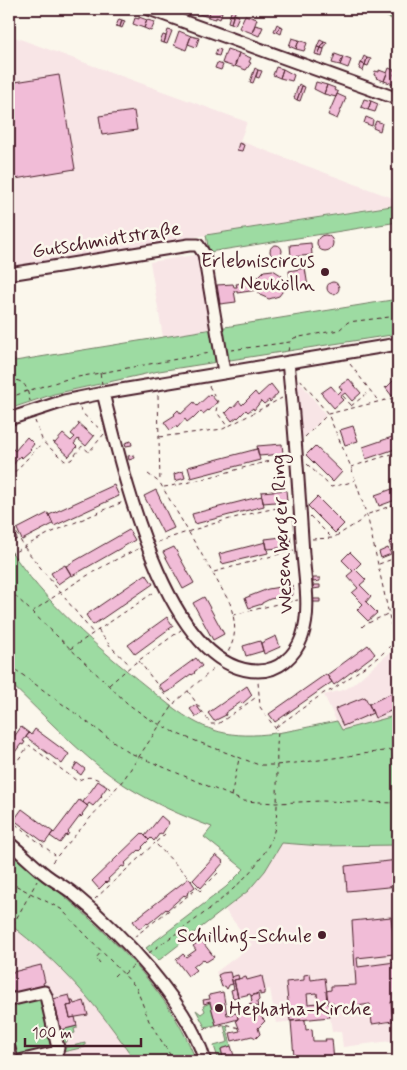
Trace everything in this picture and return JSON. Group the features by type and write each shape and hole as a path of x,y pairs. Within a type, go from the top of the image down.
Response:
{"street":[{"path":"149,9 398,99"},
{"name":"Gutschmidtstraße","path":"9,274 189,244 197,245 204,252 224,372"},
{"path":"9,419 103,392 398,344"},
{"name":"Wesenberger Ring","path":"103,392 130,498 165,586 187,625 201,643 222,660 241,669 271,670 292,654 303,636 306,618 300,508 288,362"},
{"path":"9,843 48,867 125,943 172,998 193,1033 204,1061"},
{"path":"9,1000 44,992 58,1048 57,1057 17,1061 12,1060 9,1048"}],"path":[{"path":"391,9 398,11"},
{"path":"9,398 67,379 100,372 290,342 294,338 339,330 348,322 398,316"},
{"path":"350,364 379,403"},
{"path":"100,372 103,392"},
{"path":"9,379 19,381 25,385 43,442 65,461 71,460 82,446 89,452 105,433 82,413 80,408"},
{"path":"300,380 328,414 351,467 366,515 398,646"},
{"path":"208,386 218,402 216,411 228,426"},
{"path":"351,406 370,390"},
{"path":"159,437 223,429 290,393"},
{"path":"158,394 160,483"},
{"path":"344,396 352,409"},
{"path":"294,444 299,444 328,414 398,397"},
{"path":"9,478 43,442"},
{"path":"351,467 398,452"},
{"path":"163,487 193,482 270,461 296,457 301,458 331,487 348,483 355,479"},
{"path":"52,862 55,856 113,792 139,758 174,704 187,690 222,660 234,642 236,625 230,603 163,487 148,474"},
{"path":"9,555 48,534 130,498"},
{"path":"213,572 302,543 328,540 362,520 366,515 398,503"},
{"path":"31,612 59,592 111,561 148,545 189,531 269,509 300,508 333,538"},
{"path":"9,518 24,548 93,633"},
{"path":"378,565 398,557"},
{"path":"70,649 165,586"},
{"path":"9,590 107,686 128,704 160,726 259,764 276,765 398,749"},
{"path":"233,615 306,599"},
{"path":"362,627 398,609"},
{"path":"107,686 187,625"},
{"path":"98,630 131,666"},
{"path":"275,728 381,655 391,645"},
{"path":"138,661 165,696 174,704"},
{"path":"9,665 128,752 243,801 276,803 321,801 398,803"},
{"path":"148,954 229,894 249,874 272,836 276,821 275,757 278,732 260,707 256,671"},
{"path":"187,690 211,724 218,724 259,696"},
{"path":"9,772 29,745 77,781 91,778 100,779 113,792"},
{"path":"231,796 240,758"},
{"path":"9,819 55,856"},
{"path":"95,899 165,834"},
{"path":"155,843 192,881"},
{"path":"133,937 198,888 200,890 218,872"},
{"path":"9,932 39,878"},
{"path":"9,882 61,909 124,974 138,990 149,1021 174,1061"},
{"path":"100,963 96,958 102,951"},
{"path":"124,974 135,964"},
{"path":"114,976 120,970"},
{"path":"204,1029 226,1024 239,1028"}],"shaded area":[{"path":"9,35 247,122 240,141 398,200 398,204 9,267"},
{"path":"201,254 213,329 163,337 150,262"},
{"path":"300,382 326,415 299,442 294,384"},
{"path":"393,650 398,658 398,715 341,731 324,695 346,689"},
{"name":"Schilling-Schule","path":"281,843 321,846 398,845 398,1040 343,1047 341,1031 332,1032 330,1017 276,1023 270,989 265,990 264,994 260,995 259,992 251,996 250,994 233,998 231,990 234,989 233,984 229,985 227,989 222,987 216,972 252,945 225,910 258,880"},
{"path":"16,929 57,964 80,988 108,1022 135,1061 9,1061 9,936"}],"green space":[{"path":"366,9 398,9 398,21"},
{"path":"398,205 398,222 209,252 206,235"},
{"path":"398,299 398,334 159,371 54,394 9,409 9,339 12,357 15,361"},
{"path":"9,548 38,587 72,623 128,672 183,715 203,726 225,733 253,735 281,732 337,721 342,730 398,715 398,845 321,846 282,843 265,871 248,891 158,961 146,948 226,887 244,869 204,837 212,827 157,804 126,786 95,764 9,682"},
{"path":"9,852 63,895 117,945 164,1001 182,1031 196,1061 135,1061 122,1041 78,987 45,954 9,924"},
{"path":"41,995 55,1050 85,1043 85,1047 23,1061 13,1059 9,1039 9,1002"},
{"path":"210,1003 216,1025 205,1027 196,1010 201,1014 205,1011 203,1006"},
{"path":"224,1025 229,1026 227,1028 231,1046 221,1049 223,1060 219,1061 214,1046 228,1042"},
{"path":"77,1026 74,1029 75,1033 66,1036 67,1042 60,1043 57,1031"}],"building":[{"path":"101,9 109,9 107,15 100,12"},
{"path":"197,9 211,9 208,17 196,13"},
{"path":"211,9 222,12 220,19 208,17"},
{"path":"232,9 236,10 233,16 230,15"},
{"path":"234,14 239,16 235,25 231,23"},
{"path":"230,15 233,16 231,23 228,22"},
{"path":"245,15 257,19 252,33 239,28"},
{"path":"139,17 147,20 144,28 133,24 135,18 139,19"},
{"path":"119,19 122,20 120,27 116,26"},
{"path":"122,20 125,21 122,28 120,27"},
{"path":"147,20 155,22 151,31 144,28"},
{"path":"277,24 280,26 277,32 274,31"},
{"path":"255,25 263,27 259,36 252,33"},
{"path":"280,26 283,27 281,34 277,32"},
{"path":"168,30 172,31 167,44 164,43"},
{"path":"179,31 191,36 186,50 174,45"},
{"path":"163,35 166,36 164,43 160,42"},
{"path":"191,36 199,38 196,47 188,44"},
{"path":"292,38 299,40 296,49 289,46"},
{"path":"299,40 307,43 304,51 296,49"},
{"path":"320,40 324,42 321,48 317,47"},
{"path":"324,42 327,43 324,49 321,48"},
{"path":"317,47 321,48 318,55 315,54"},
{"path":"321,48 324,49 322,57 318,55"},
{"path":"217,49 221,50 219,56 215,55"},
{"path":"227,49 239,53 234,67 222,63"},
{"path":"239,53 251,58 249,62 251,63 246,70 235,66"},
{"path":"335,54 343,57 340,65 332,63"},
{"path":"364,56 367,58 365,65 361,63"},
{"path":"343,57 351,60 348,68 340,65"},
{"path":"367,58 371,59 368,66 365,65"},
{"path":"217,63 223,65 221,70 215,68"},
{"path":"361,63 365,65 363,71 359,69"},
{"path":"276,67 283,69 280,78 273,75"},
{"path":"255,68 258,70 253,83 250,82"},
{"path":"389,68 396,71 394,75 398,78 396,85 384,81"},
{"path":"283,69 294,75 292,81 280,78"},
{"path":"258,70 262,71 259,78 256,77"},
{"path":"379,70 387,73 384,81 376,78 374,75 375,71 379,72"},
{"path":"59,75 75,169 9,180 9,83"},
{"path":"316,82 327,85 324,94 314,89"},
{"path":"299,84 302,86 297,100 294,98"},
{"path":"327,85 335,88 334,90 338,92 336,97 324,94"},
{"path":"302,86 305,87 300,101 297,100"},
{"path":"337,94 346,98 337,119 328,115"},
{"path":"364,99 371,101 368,110 361,107"},
{"path":"371,101 378,104 375,112 368,110"},
{"path":"134,111 137,130 102,135 99,116"},
{"path":"366,117 373,120 372,126 364,123"},
{"path":"376,121 382,123 380,131 373,128"},
{"path":"239,143 244,145 242,151 237,150"},
{"path":"322,235 328,235 333,240 331,249 322,251 317,246 317,240"},
{"path":"311,243 312,255 291,257 290,245"},
{"path":"276,245 282,251 276,257 270,251"},
{"path":"305,268 308,287 292,289 291,283 284,284 279,296 269,299 260,295 257,290 237,293 237,291 234,291 236,302 220,304 217,285 233,284 234,287 237,287 236,284 251,282 251,288 256,287 258,277 264,271 273,270 281,275 284,280 290,280 289,271"},
{"path":"333,282 339,288 333,294 327,288"},
{"path":"398,376 398,393 396,392 392,396 385,387"},
{"path":"349,379 361,393 352,401 345,393 340,397 343,400 334,408 321,393 331,386 338,394 342,390 339,386"},
{"path":"271,384 278,393 270,402 269,400 264,404 261,401 254,410 253,408 248,412 246,410 232,421 225,412 233,408 239,401 242,405 255,392 258,396"},
{"path":"210,394 217,402 209,411 203,414 201,411 193,419 187,422 185,419 177,428 176,426 170,430 164,422 175,415 178,410 181,414 194,402 197,406"},
{"path":"78,423 93,436 95,435 86,446 78,439 74,444 77,447 69,456 53,442 55,443 63,434 71,441 75,437 71,434 79,425"},
{"path":"353,426 358,441 345,445 340,430"},
{"path":"398,435 398,448 366,459 363,447"},
{"path":"27,437 34,444 31,450 22,458 20,456 9,467 9,451 12,448 15,451"},
{"path":"131,441 132,445 126,446 125,443"},
{"path":"282,444 283,454 259,456 257,446"},
{"path":"315,446 342,472 333,482 306,455"},
{"path":"257,449 260,460 191,478 188,467"},
{"path":"134,455 135,458 129,460 128,456"},
{"path":"183,471 185,478 175,481 174,474"},
{"path":"114,485 119,496 54,526 49,515"},
{"path":"398,487 398,499 379,506 375,495"},
{"path":"156,490 174,528 163,533 144,496"},
{"path":"286,490 287,501 263,503 261,492"},
{"path":"262,496 264,506 195,524 192,514"},
{"path":"317,497 344,524 335,533 308,506"},
{"path":"48,513 53,524 22,540 17,529"},
{"path":"129,530 135,540 72,576 66,566"},
{"path":"14,533 17,539 9,543 9,536"},
{"path":"290,536 291,547 267,549 265,539"},
{"path":"398,538 398,551 393,553 389,542"},
{"path":"266,542 268,553 222,564 219,554"},
{"path":"174,547 194,583 183,589 163,552"},
{"path":"388,548 391,554 381,558 379,552"},
{"path":"350,552 361,563 355,569 366,580 360,585 371,596 366,602 377,613 368,621 357,610 363,604 352,593 358,588 347,576 353,571 342,560"},
{"path":"65,565 71,575 58,584 51,573"},
{"path":"146,574 153,584 93,625 86,615"},
{"path":"313,578 320,578 320,581 313,582"},
{"path":"292,585 293,595 270,599 249,608 245,598 268,589"},
{"path":"313,585 320,585 320,588 313,589"},
{"path":"204,597 224,634 213,640 193,603"},
{"path":"313,599 320,599 320,602 313,602"},
{"path":"398,610 398,617 395,618 392,613"},
{"path":"167,617 173,626 135,654 128,645"},
{"path":"276,636 280,647 264,654 261,643"},
{"path":"260,641 263,651 246,656 243,646"},
{"path":"368,645 375,654 334,685 327,675"},
{"path":"196,658 202,666 195,673 176,685 176,687 165,693 159,685"},
{"path":"326,674 332,682 275,722 269,714"},
{"path":"247,686 252,695 242,704 241,702 225,713 226,715 214,721 208,713"},
{"path":"398,690 398,711 397,708 375,718 369,704"},
{"path":"365,697 373,713 343,726 335,709"},
{"path":"196,705 202,713 196,717 190,709"},
{"path":"21,727 29,733 23,741 25,742 23,745 21,744 9,763 9,744"},
{"path":"35,729 69,754 62,764 26,737 29,733 31,735"},
{"path":"77,763 85,769 81,775 73,769"},
{"path":"98,781 107,787 93,806 89,803 87,806 83,802"},
{"path":"79,800 88,806 60,843 50,836"},
{"path":"22,809 53,832 45,843 14,820"},
{"path":"161,816 169,823 162,834 160,833 154,841 151,838 149,840 145,836"},
{"path":"142,833 149,840 143,848 99,889 92,881"},
{"path":"216,855 224,862 201,888 193,880"},
{"path":"398,860 398,886 347,891 345,866"},
{"path":"189,878 195,887 167,910 139,929 133,921"},
{"path":"391,917 398,964 398,1001 391,1002 393,1021 372,1024 370,1004 333,1008 333,1002 327,1003 326,991 331,990 331,986 356,985 352,921","holes":["394,954 395,962 358,967 357,958"]},
{"path":"201,940 214,957 206,962 203,959 193,967 196,970 188,976 176,960 183,954 186,957 196,950 193,946"},
{"path":"41,965 45,989 9,994 9,973"},
{"path":"230,972 233,984 229,985 227,989 225,986 222,987 218,975"},
{"path":"310,974 311,980 325,978 330,1017 290,1021 286,982 304,980 304,975","holes":["317,993 318,1003 308,1004 307,994"]},
{"path":"238,975 239,979 234,980 238,997 233,998 231,990 234,989 231,977"},
{"path":"262,976 264,994 260,995 260,992 251,996 250,994 238,997 234,980 246,977 247,980"},
{"name":"Hephatha-Kirche","path":"223,992 227,1015 237,1013 238,1019 216,1025 210,1002 204,1004 203,1000 210,999 209,995"},
{"path":"258,994 258,1007 249,1004 252,1001 251,996"},
{"path":"69,995 72,1005 67,1006 70,1018 75,1017 77,1026 57,1031 54,1021 59,1020 56,1008 51,1009 49,1000"},
{"path":"71,1001 74,1004 84,1001 88,1015 70,1018 67,1006 72,1005"},
{"path":"249,1004 258,1007 260,1016 265,1021 258,1028 260,1034 256,1038 252,1036 232,1041 230,1033 240,1031 236,1020 238,1019 237,1013 242,1012"},
{"path":"305,1020 306,1030 312,1029 313,1041 332,1039 334,1061 325,1061 324,1056 315,1058 315,1061 295,1061 291,1021"},
{"path":"231,1046 235,1059 237,1058 238,1061 224,1061 221,1049"}],"place":[{"name":"Erlebniscircus Neukölln","path":"325,272"},
{"name":"Schilling-Schule","path":"322,935"},
{"name":"Hephatha-Kirche","path":"219,1008"}]}
